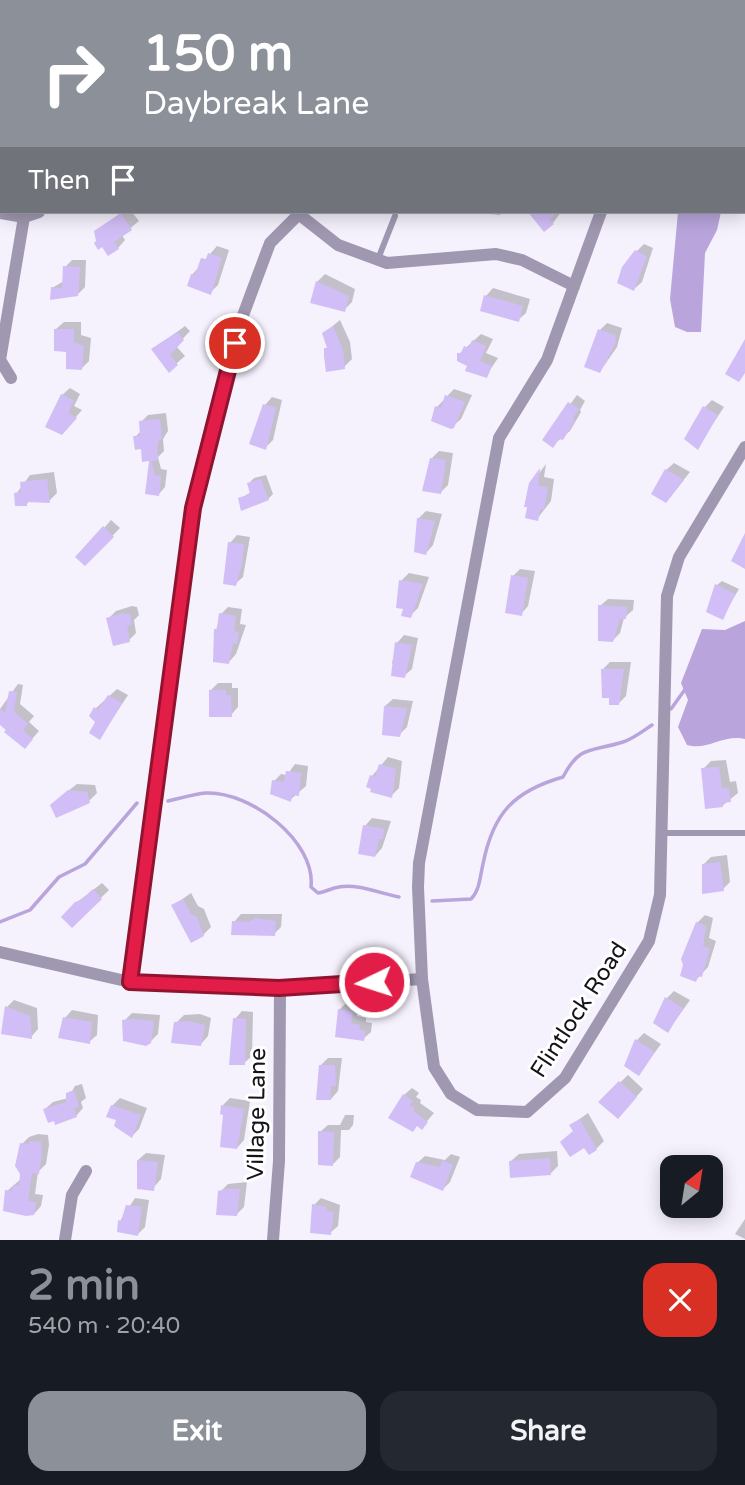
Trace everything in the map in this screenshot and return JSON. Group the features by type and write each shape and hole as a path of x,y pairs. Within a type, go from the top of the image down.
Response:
{"street":[{"path":"6,214 24,217 33,214"},
{"path":"130,982 193,508 239,326 270,243 296,214"},
{"path":"298,214 338,244 387,263 496,254 522,260 574,286"},
{"name":"Flintlock Road","path":"600,214 547,360 499,438 419,863 422,979 434,1068 452,1094 477,1110 527,1112 565,1078 649,941 660,895 664,612 669,583 680,557 745,447"},
{"path":"11,378 1,360 24,217"},
{"path":"0,952 130,982 279,988 422,979"},
{"name":"Village Lane","path":"273,1240 279,1161 279,988"},
{"path":"65,1240 72,1195 86,1171"}],"lane":[{"path":"377,259 395,216"},
{"path":"662,833 745,834"}],"shaded area":[{"path":"678,214 721,214 717,230 705,253 701,332 687,332 675,327 670,299"},
{"path":"745,621 745,739 730,739 702,746 687,745 678,727 688,700 681,683 702,629 725,630"}],"building":[{"path":"120,214 132,230 114,242 119,249 108,256 102,247 98,250 94,243 94,231"},
{"path":"530,214 556,214 549,219 554,224 544,232"},
{"path":"635,250 647,256 634,291 617,283 622,267"},
{"path":"208,253 222,258 211,295 187,286 191,274 195,275 201,258 206,259"},
{"path":"63,266 80,267 78,296 50,300 51,287 62,288"},
{"path":"316,281 349,296 345,312 310,303"},
{"path":"484,295 523,306 519,322 480,311"},
{"path":"333,326 343,350 345,369 326,372 324,348 327,348 322,333"},
{"path":"54,329 74,329 74,342 84,346 82,370 66,369 66,352 54,351"},
{"path":"598,329 615,335 616,342 600,373 584,367"},
{"path":"177,332 184,340 170,355 178,365 169,373 151,349"},
{"path":"745,339 745,373 739,382 725,374"},
{"path":"472,340 486,346 480,361 492,366 487,378 465,371 467,366 457,361 457,353 461,353 464,346 469,348"},
{"path":"61,394 74,401 68,413 77,418 62,435 45,427"},
{"path":"445,395 465,402 454,428 451,429 431,421 435,406 441,408"},
{"path":"568,402 579,409 563,440 559,439 553,448 542,440"},
{"path":"263,404 276,408 266,450 249,444"},
{"path":"703,406 718,415 698,450 684,439"},
{"path":"160,419 162,439 157,447 158,460 151,461 155,475 161,476 159,496 145,494 149,461 142,462 141,449 135,450 133,436 140,436 139,421"},
{"path":"430,458 446,460 441,494 422,491"},
{"path":"540,468 538,485 548,488 544,510 540,510 538,521 525,518 527,507 524,507 529,483"},
{"path":"665,469 684,480 666,503 651,494"},
{"path":"47,479 50,503 27,502 27,506 15,506 14,493 21,492 20,482"},
{"path":"261,479 269,500 241,511 238,498 250,494 247,483"},
{"path":"417,518 435,521 426,555 414,552"},
{"path":"103,526 114,537 85,566 75,557"},
{"path":"745,533 745,569 731,561"},
{"path":"228,542 244,544 236,586 223,584"},
{"path":"511,575 528,578 522,616 505,613"},
{"path":"399,580 423,584 411,618 401,616 403,609 396,608"},
{"path":"715,584 735,594 723,620 706,612"},
{"path":"598,605 627,607 626,619 620,619 613,642 598,641"},
{"path":"123,613 130,615 132,624 127,626 130,642 113,646 106,618"},
{"path":"219,613 236,616 234,631 239,632 237,644 233,643 229,664 213,662 214,629 217,629"},
{"path":"395,642 412,645 405,678 391,676"},
{"path":"601,669 624,669 619,705 609,705 609,698 602,698"},
{"path":"209,690 226,690 226,695 231,695 232,717 209,717"},
{"path":"9,691 17,692 14,711 28,724 23,730 33,739 25,749 4,732 6,730 0,725 0,709 5,713"},
{"path":"108,695 122,703 100,740 89,733 95,722 89,716 94,707 98,710"},
{"path":"384,706 407,708 400,737 382,735"},
{"path":"379,764 396,769 392,798 370,792 371,789 366,787 370,775 375,777"},
{"path":"719,767 722,788 729,788 731,802 722,803 723,807 705,809 701,768"},
{"path":"286,771 301,773 299,796 292,795 291,802 270,794 272,780 284,782"},
{"path":"68,790 87,792 90,803 56,818 50,805"},
{"path":"363,825 384,829 383,839 379,839 375,857 358,854"},
{"path":"720,862 724,891 702,894 702,864"},
{"path":"93,889 102,899 72,928 61,917"},
{"path":"183,899 191,914 197,917 204,936 191,943 171,905"},
{"path":"255,918 276,921 275,936 231,935 232,921 249,922"},
{"path":"696,922 706,926 703,946 710,948 702,977 698,976 696,982 680,976 683,965 681,959"},
{"path":"665,997 683,1008 668,1033 653,1023"},
{"path":"5,1006 30,1016 32,1039 1,1034"},
{"path":"338,1009 353,1012 351,1023 360,1025 359,1030 366,1031 364,1041 335,1037"},
{"path":"63,1017 92,1022 90,1044 58,1038"},
{"path":"233,1018 246,1019 245,1065 229,1065"},
{"path":"122,1020 154,1021 151,1043 146,1046 123,1041"},
{"path":"187,1021 205,1025 201,1046 171,1043 174,1022"},
{"path":"635,1039 655,1052 639,1076 624,1066"},
{"path":"319,1065 335,1065 336,1086 331,1086 331,1100 316,1100"},
{"path":"619,1081 637,1097 618,1119 598,1102"},
{"path":"74,1090 79,1107 74,1108 77,1117 55,1125 54,1121 48,1123 43,1109 66,1102 66,1093"},
{"path":"403,1094 413,1101 410,1105 415,1108 413,1111 428,1122 422,1130 417,1126 413,1132 388,1118"},
{"path":"111,1105 141,1115 132,1138 114,1126 116,1120 106,1117"},
{"path":"221,1105 244,1109 237,1149 220,1147 223,1115 220,1114"},
{"path":"580,1119 597,1150 589,1155 584,1148 570,1157 560,1142 573,1131 569,1125"},
{"path":"318,1131 334,1132 333,1166 318,1165"},
{"path":"29,1141 41,1142 42,1154 39,1174 32,1173 28,1201 36,1202 34,1215 26,1216 3,1211 5,1190 12,1191 13,1185 19,1186 20,1174 15,1166 20,1143 29,1144"},
{"path":"550,1158 551,1175 510,1178 509,1161"},
{"path":"137,1160 158,1162 154,1191 137,1189"},
{"path":"442,1160 453,1165 443,1191 410,1177 416,1162 440,1167"},
{"path":"240,1189 237,1216 216,1215 218,1191"},
{"path":"312,1204 327,1207 326,1211 334,1212 331,1235 310,1233"},
{"path":"126,1205 142,1207 138,1236 117,1232 118,1220 121,1221"}],"waterway":[{"path":"671,709 686,688"},
{"path":"432,901 471,899 478,887 493,831 508,807 519,797 531,789 563,777 581,754 627,741 652,725"},
{"path":"168,801 206,793 242,800 277,822 292,837 310,870 311,887 318,893 353,886 399,897"},
{"path":"0,922 30,910 59,877 85,864 137,803"}],"route":[{"path":"235,343 193,508 130,982 279,988 374,982"}]}
